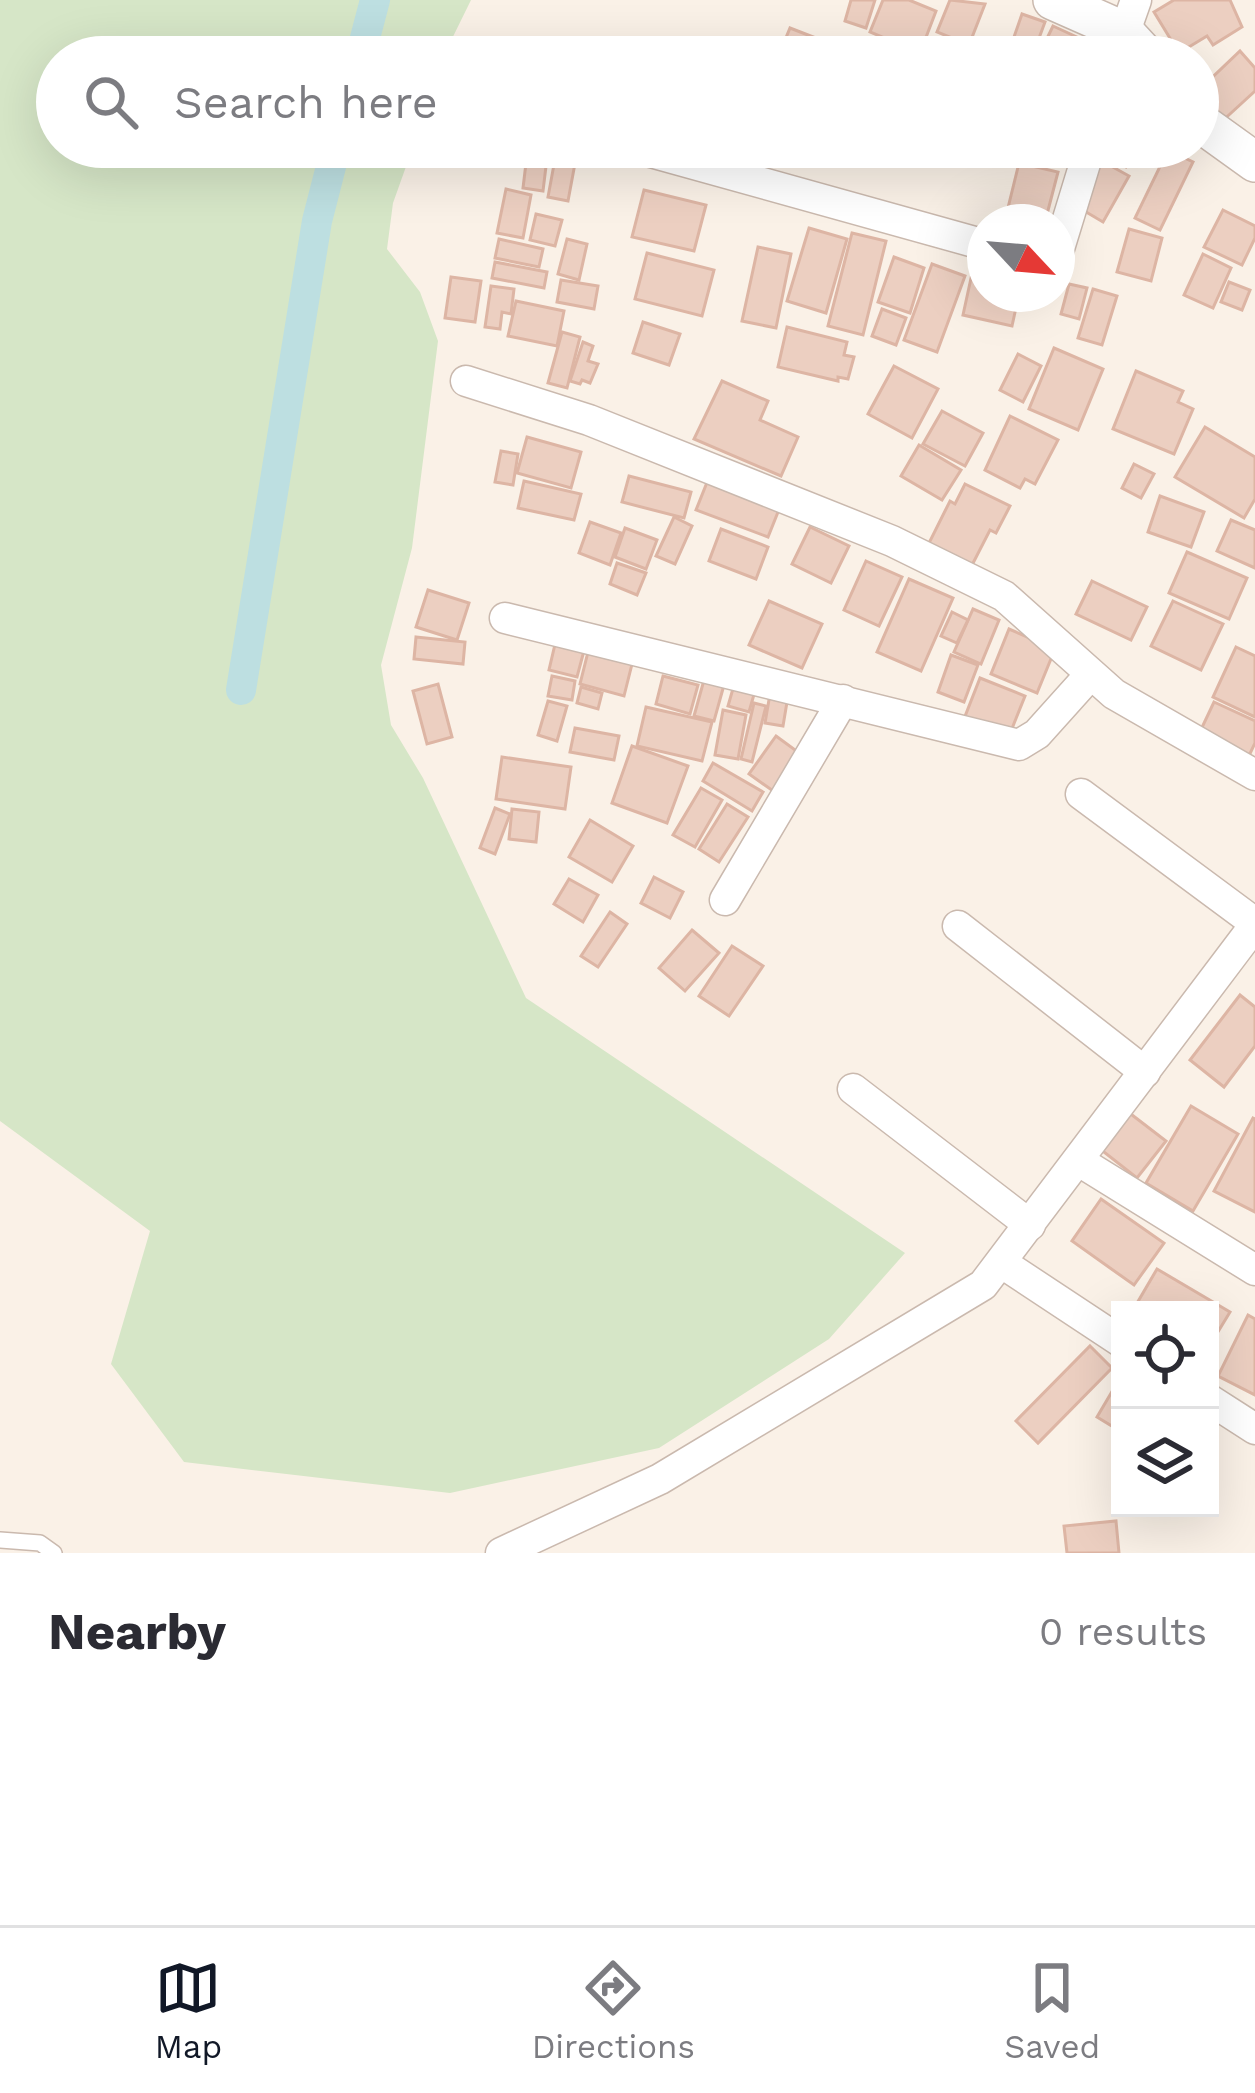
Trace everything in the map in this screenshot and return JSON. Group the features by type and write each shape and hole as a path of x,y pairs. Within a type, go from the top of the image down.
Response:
{"street":[{"path":"1053,0 1130,36"},
{"path":"1219,136 1255,162"},
{"path":"708,168 967,240"},
{"path":"1073,204 1084,168"},
{"path":"466,382 590,420 892,542 1004,596 1114,694 1255,775"},
{"path":"506,618 1019,745 1037,734 1090,675"},
{"path":"725,900 843,700"},
{"path":"501,1553 660,1479 983,1285 1144,1072 1245,957 1255,924 1081,794"},
{"path":"958,926 1144,1072"},
{"path":"853,1089 1030,1225"},
{"path":"1079,1161 1255,1270"},
{"path":"1002,1263 1111,1335"},
{"path":"1219,1406 1255,1429"}],"lane":[{"path":"0,1540 40,1543 54,1553"}],"green space":[{"path":"0,0 471,0 453,36 36,36 36,168 406,168 393,203 387,249 420,292 438,341 412,548 381,665 391,725 423,778 526,998 905,1253 829,1339 659,1448 450,1493 184,1462 111,1364 150,1231 0,1121"}],"building":[{"path":"851,0 875,0 866,28 845,21"},
{"path":"883,0 909,0 936,11 926,36 870,32"},
{"path":"950,0 985,4 973,36 937,32"},
{"path":"1174,0 1230,0 1242,27 1219,41 1219,36 1169,36 1154,12"},
{"path":"1022,14 1045,22 1040,36 1014,36"},
{"path":"1053,26 1075,36 1048,36"},
{"path":"790,28 811,36 787,36"},
{"path":"1240,51 1255,68 1255,91 1219,124 1219,71"},
{"path":"525,168 546,168 543,191 523,188"},
{"path":"553,168 574,168 568,201 548,197"},
{"path":"1018,168 1058,172 1050,204 1009,204"},
{"path":"1098,168 1115,168 1129,176 1103,222 1076,206"},
{"path":"1159,168 1190,168 1160,230 1135,218"},
{"path":"506,189 531,195 523,238 497,233"},
{"path":"644,190 706,205 694,251 632,237"},
{"path":"1223,210 1255,226 1255,238 1242,265 1204,247"},
{"path":"536,214 562,220 555,246 530,240"},
{"path":"809,228 847,239 826,313 787,301"},
{"path":"1129,229 1162,238 1151,281 1117,272"},
{"path":"852,233 886,241 863,335 828,326"},
{"path":"499,239 543,249 539,267 495,258"},
{"path":"567,239 587,244 579,280 558,274"},
{"path":"758,247 791,254 776,328 742,321"},
{"path":"647,253 714,270 702,316 635,299"},
{"path":"1203,254 1231,268 1213,308 1184,295"},
{"path":"894,257 924,268 910,313 878,302"},
{"path":"495,262 547,272 544,288 492,278"},
{"path":"932,264 965,276 937,352 904,340"},
{"path":"451,277 481,281 475,322 445,318"},
{"path":"561,280 598,286 594,309 557,302"},
{"path":"1229,282 1250,290 1242,310 1221,302"},
{"path":"1075,285 1087,288 1079,319 1061,314 1075,312"},
{"path":"491,286 514,289 511,314 502,312 500,329 485,327"},
{"path":"1093,289 1117,296 1102,345 1078,338"},
{"path":"967,297 967,312 1015,312 1012,326 963,315"},
{"path":"516,301 564,311 557,346 508,336"},
{"path":"882,309 906,318 896,345 872,336"},
{"path":"643,322 680,334 669,365 633,353"},
{"path":"787,327 847,342 844,355 854,357 848,379 838,377 838,381 778,367"},
{"path":"562,332 580,337 567,388 548,383"},
{"path":"583,342 593,346 588,361 598,364 590,383 582,380 580,384 570,381"},
{"path":"1054,348 1103,369 1078,430 1029,409"},
{"path":"1018,354 1041,366 1023,402 1000,390"},
{"path":"894,366 938,389 912,438 868,414"},
{"path":"1136,371 1183,391 1178,402 1193,409 1174,454 1113,429"},
{"path":"722,381 768,401 760,420 798,437 781,476 694,439"},
{"path":"942,411 983,433 965,466 923,444"},
{"path":"1010,416 1058,440 1035,484 1025,479 1020,488 985,470"},
{"path":"1205,427 1255,457 1255,499 1244,518 1175,477"},
{"path":"527,437 581,452 571,488 517,473"},
{"path":"919,445 961,470 942,500 901,476"},
{"path":"501,451 518,454 513,485 495,482"},
{"path":"1134,464 1154,474 1141,498 1122,488"},
{"path":"629,476 691,492 684,518 622,502"},
{"path":"708,480 780,507 768,537 696,510"},
{"path":"524,481 581,494 574,520 518,508"},
{"path":"965,484 1010,506 996,533 990,530 969,571 926,549 950,501 955,504"},
{"path":"1160,496 1204,512 1191,547 1148,532"},
{"path":"674,517 692,526 675,564 656,556"},
{"path":"1231,520 1255,530 1255,568 1217,551"},
{"path":"590,522 621,533 610,565 579,553"},
{"path":"810,527 849,546 831,583 792,564"},
{"path":"625,528 657,540 646,569 615,557"},
{"path":"721,529 768,547 756,579 709,561"},
{"path":"1187,552 1247,578 1229,619 1169,593"},
{"path":"866,561 902,577 879,626 844,610"},
{"path":"617,563 646,573 637,595 610,584"},
{"path":"909,579 953,598 921,671 877,652"},
{"path":"1092,581 1147,607 1131,640 1076,614"},
{"path":"428,590 469,603 457,640 416,627"},
{"path":"769,601 822,624 802,668 749,645"},
{"path":"1173,601 1223,624 1201,670 1151,646"},
{"path":"973,609 999,620 981,664 954,652"},
{"path":"952,612 968,620 957,643 941,636"},
{"path":"1009,629 1055,649 1037,693 991,674"},
{"path":"416,637 465,642 463,664 414,659"},
{"path":"556,640 585,647 577,677 549,670"},
{"path":"1236,647 1255,656 1255,717 1213,697"},
{"path":"589,648 633,660 624,696 580,684"},
{"path":"951,655 978,665 964,702 938,692"},
{"path":"552,676 575,681 572,700 548,696"},
{"path":"663,676 698,685 690,714 656,704"},
{"path":"980,678 1025,696 1009,736 964,719"},
{"path":"704,680 724,685 714,721 694,716"},
{"path":"438,684 452,737 427,744 413,691"},
{"path":"734,685 755,691 749,712 728,706"},
{"path":"581,687 602,693 598,709 577,703"},
{"path":"770,694 788,696 783,726 765,723"},
{"path":"548,701 567,706 557,741 538,735"},
{"path":"1214,702 1255,721 1255,743 1247,760 1197,738"},
{"path":"754,703 766,706 752,762 741,759"},
{"path":"646,707 712,722 702,761 637,746"},
{"path":"723,710 746,715 738,759 715,755"},
{"path":"575,728 619,736 614,760 570,752"},
{"path":"776,736 802,755 776,793 749,774"},
{"path":"632,746 688,766 667,823 612,803"},
{"path":"502,757 571,767 565,809 496,799"},
{"path":"713,763 763,792 752,811 703,781"},
{"path":"701,788 722,800 695,847 673,835"},
{"path":"727,804 748,817 719,862 699,849"},
{"path":"495,808 510,814 495,854 480,848"},
{"path":"512,809 539,812 536,842 509,839"},
{"path":"590,820 633,846 612,882 569,857"},
{"path":"654,877 683,892 670,918 641,903"},
{"path":"569,879 598,895 583,922 554,904"},
{"path":"610,912 627,924 598,967 581,956"},
{"path":"692,930 719,953 685,991 659,968"},
{"path":"732,946 763,966 729,1016 699,996"},
{"path":"1240,995 1255,1007 1255,1046 1224,1087 1190,1060"},
{"path":"1191,1106 1238,1134 1193,1211 1146,1183"},
{"path":"1123,1108 1166,1141 1137,1178 1095,1145"},
{"path":"1255,1119 1255,1212 1214,1191"},
{"path":"1101,1199 1164,1243 1134,1285 1072,1241"},
{"path":"1157,1269 1211,1301 1138,1301"},
{"path":"1219,1306 1230,1312 1219,1330"},
{"path":"1248,1315 1255,1319 1255,1395 1219,1374"},
{"path":"1090,1346 1111,1367 1038,1443 1016,1421"},
{"path":"1111,1393 1111,1426 1097,1417"},
{"path":"1116,1521 1119,1553 1067,1553 1064,1526"}],"waterway":[{"path":"366,36 375,0"},
{"path":"241,690 317,221 331,168"}]}
